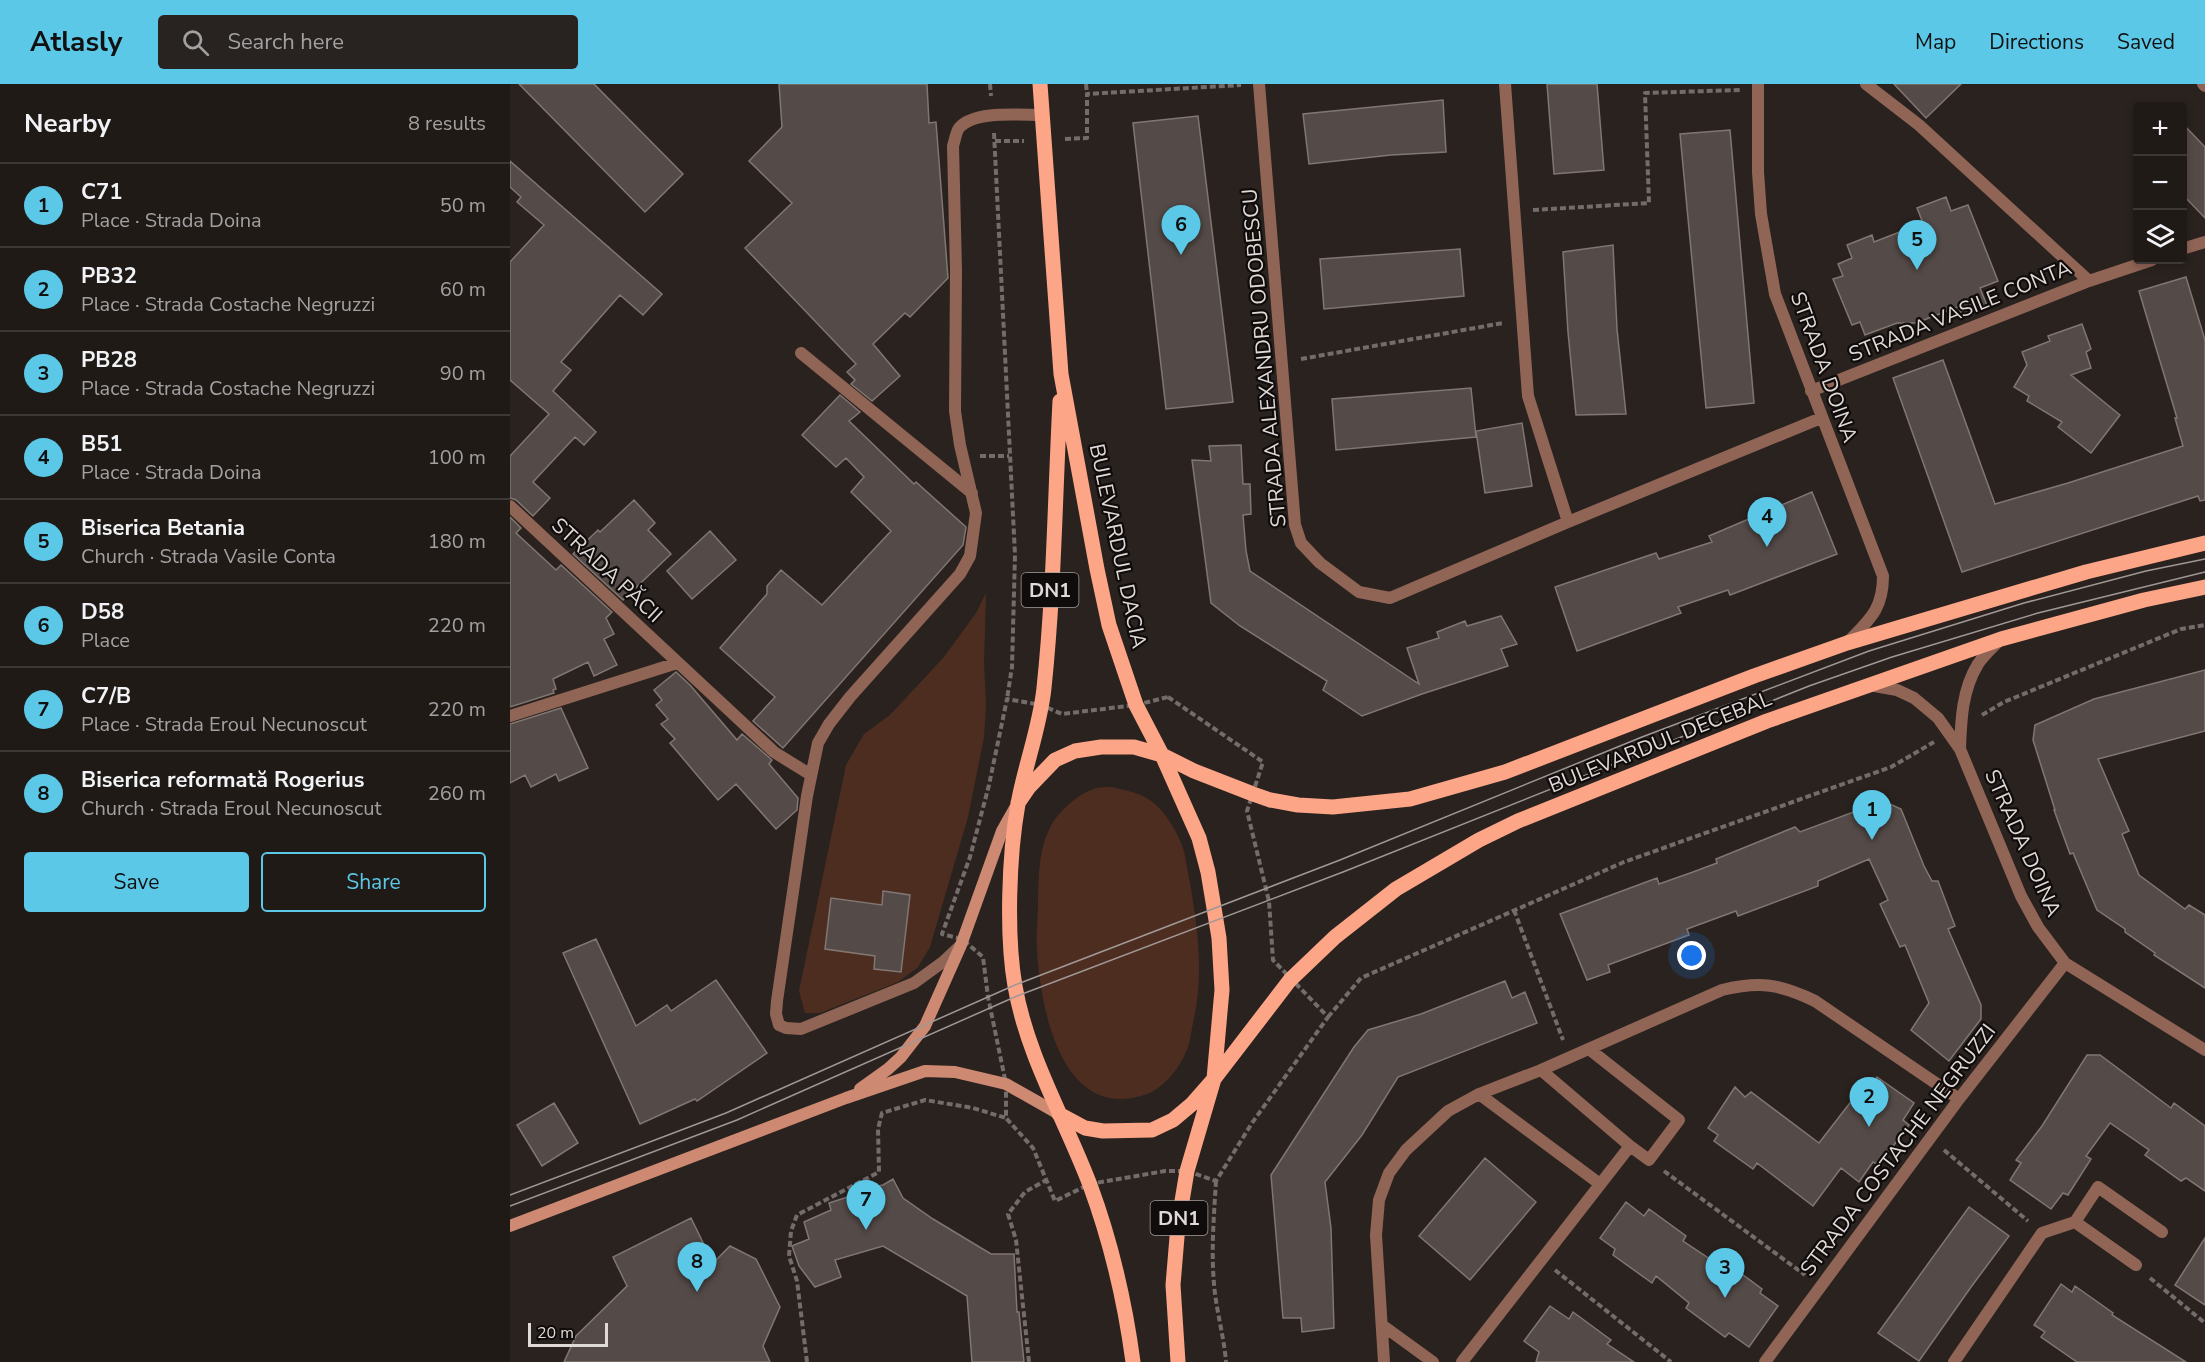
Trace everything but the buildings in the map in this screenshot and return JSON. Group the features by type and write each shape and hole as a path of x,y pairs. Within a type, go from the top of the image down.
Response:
{"main road":[{"name":"BULEVARDUL DACIA","path":"1040,84 1061,374 1109,625 1136,705 1162,755 1199,838 1215,907 1222,990 1214,1079 1187,1171 1178,1225 1173,1285 1178,1362"},
{"name":"BULEVARDUL DACIA","path":"1061,374 1044,689 1018,803 1011,860 1011,940 1015,985 1035,1054 1090,1184 1113,1256 1128,1323 1133,1362"},
{"name":"BULEVARDUL DECEBAL","path":"1162,755 1194,771 1253,794 1298,805 1333,807 1410,799 1505,772 1754,676 1847,643 2086,572 2205,543"},
{"name":"BULEVARDUL DECEBAL","path":"1214,1079 1290,980 1335,937 1395,889 1479,840 1537,813 1767,721 1867,685 2001,639 2144,600 2205,587"},
{"path":"846,1098 888,1069 912,1044 925,1026 962,942 1002,831 1029,787 1055,760 1075,751 1101,747 1134,747 1162,755"},
{"path":"510,1226 846,1098 925,1071 955,1072 1006,1084 1086,1128 1103,1131 1152,1130 1173,1120 1192,1104 1214,1079"}],"street":[{"name":"STRADA ALEXANDRU ODOBESCU","path":"1259,84 1295,525 1301,543 1320,563 1359,592 1390,598 1821,418"},
{"path":"1505,84 1528,396 1568,522"},
{"name":"STRADA VASILE CONTA","path":"1866,84 1918,125 2089,281"},
{"name":"STRADA DOINA","path":"1758,86 1758,172 1761,214 1775,294 1883,576 1883,592 1879,607 1870,620 1847,643"},
{"path":"962,942 943,962 914,983 801,1029 779,1025 776,1014 777,1001 811,775 818,743 829,724 960,574 970,556 974,536 976,513 955,411 956,272 953,146 958,129 971,119 985,116 1042,115"},
{"path":"2187,247 2205,242"},
{"name":"STRADA VASILE CONTA","path":"1811,391 2089,281 2140,264"},
{"path":"801,353 972,493"},
{"name":"STRADA PĂCII","path":"510,506 774,752 811,775"},
{"path":"1960,749 1964,702 1978,664 2001,639"},
{"path":"510,716 677,663"},
{"path":"1867,685 1897,690 1914,698 1938,718 1960,749"},
{"name":"STRADA DOINA","path":"1960,749 2021,896 2038,927 2065,963 2205,1050"},
{"name":"STRADA COSTACHE NEGRUZZI","path":"1765,1362 1959,1099 2065,963"},
{"path":"1384,1362 1376,1235 1379,1200 1389,1173 1406,1150 1448,1112 1479,1094 1541,1070 1722,990 1747,984 1767,983 1794,991 1815,1001 1959,1099"},
{"path":"1541,1070 1649,1160 1678,1120 1589,1049"},
{"path":"1479,1094 1600,1184"},
{"path":"1462,1362 1630,1146"},
{"path":"1954,1362 2042,1233 2074,1222 2098,1187 2162,1232"},
{"path":"2074,1222 2136,1265"},
{"path":"1382,1325 1433,1362"}],"path":[{"path":"1006,1118 1006,1084 988,997 983,957 962,942 942,934 970,857 989,785 1012,667 1015,555 995,141 1087,138 1086,84"},
{"path":"1087,94 1244,85"},
{"path":"1515,211 1649,203 1645,93 1758,86"},
{"path":"1282,362 1523,320"},
{"path":"963,457 1010,456"},
{"path":"1961,727 2004,702 2181,629 2205,625"},
{"path":"1007,699 1041,705 1062,714 1136,705 1168,696 1263,762 1247,812 1269,901 1273,960 1328,1017"},
{"path":"1226,1362 1224,1335 1214,1286 1213,1241 1216,1181 1252,1123 1328,1017 1361,978 1624,862 1892,767 1949,734"},
{"path":"1514,910 1569,1058"},
{"path":"807,1362 797,1281 789,1256 791,1231 797,1215 879,1172 878,1129 882,1113 925,1100 973,1108 1006,1118 1033,1148 1055,1201 1090,1184 1165,1171 1187,1171 1216,1181"},
{"path":"1930,1138 2042,1233"},
{"path":"1649,1160 1820,1287"},
{"path":"1029,1362 1016,1240 1008,1214 1024,1192 1046,1180"},
{"path":"1542,1260 1671,1362"},
{"path":"2136,1265 2205,1323"}],"shaded area":[{"path":"986,593 984,737 968,817 930,947 918,967 898,982 820,1013 805,1013 799,991 846,765 864,734 890,715 944,657 976,613"},
{"path":"1111,787 1149,800 1160,809 1172,825 1185,858 1197,936 1198,988 1187,1050 1177,1069 1166,1081 1153,1091 1137,1097 1110,1098 1089,1089 1072,1073 1049,1025 1037,949 1040,865 1043,846 1050,828 1063,809 1077,798 1090,790"}],"tram line":[{"path":"510,1195 726,1113 1015,985 1340,860 1642,737 1869,651 2024,603 2146,571 2205,559"},
{"path":"510,1206 737,1120 1017,996 1343,872 1809,686 1892,657 2038,613 2205,572"}],"place":[{"name":"D58","path":"1181,255"},
{"name":"Biserica Betania","path":"1917,270"},
{"name":"B51","path":"1767,547"},
{"name":"C71","path":"1872,840"},
{"name":"PB32","path":"1869,1127"},
{"name":"C7/B","path":"866,1230"},
{"name":"Biserica reformată Rogerius","path":"697,1292"},
{"name":"PB28","path":"1725,1298"}]}
